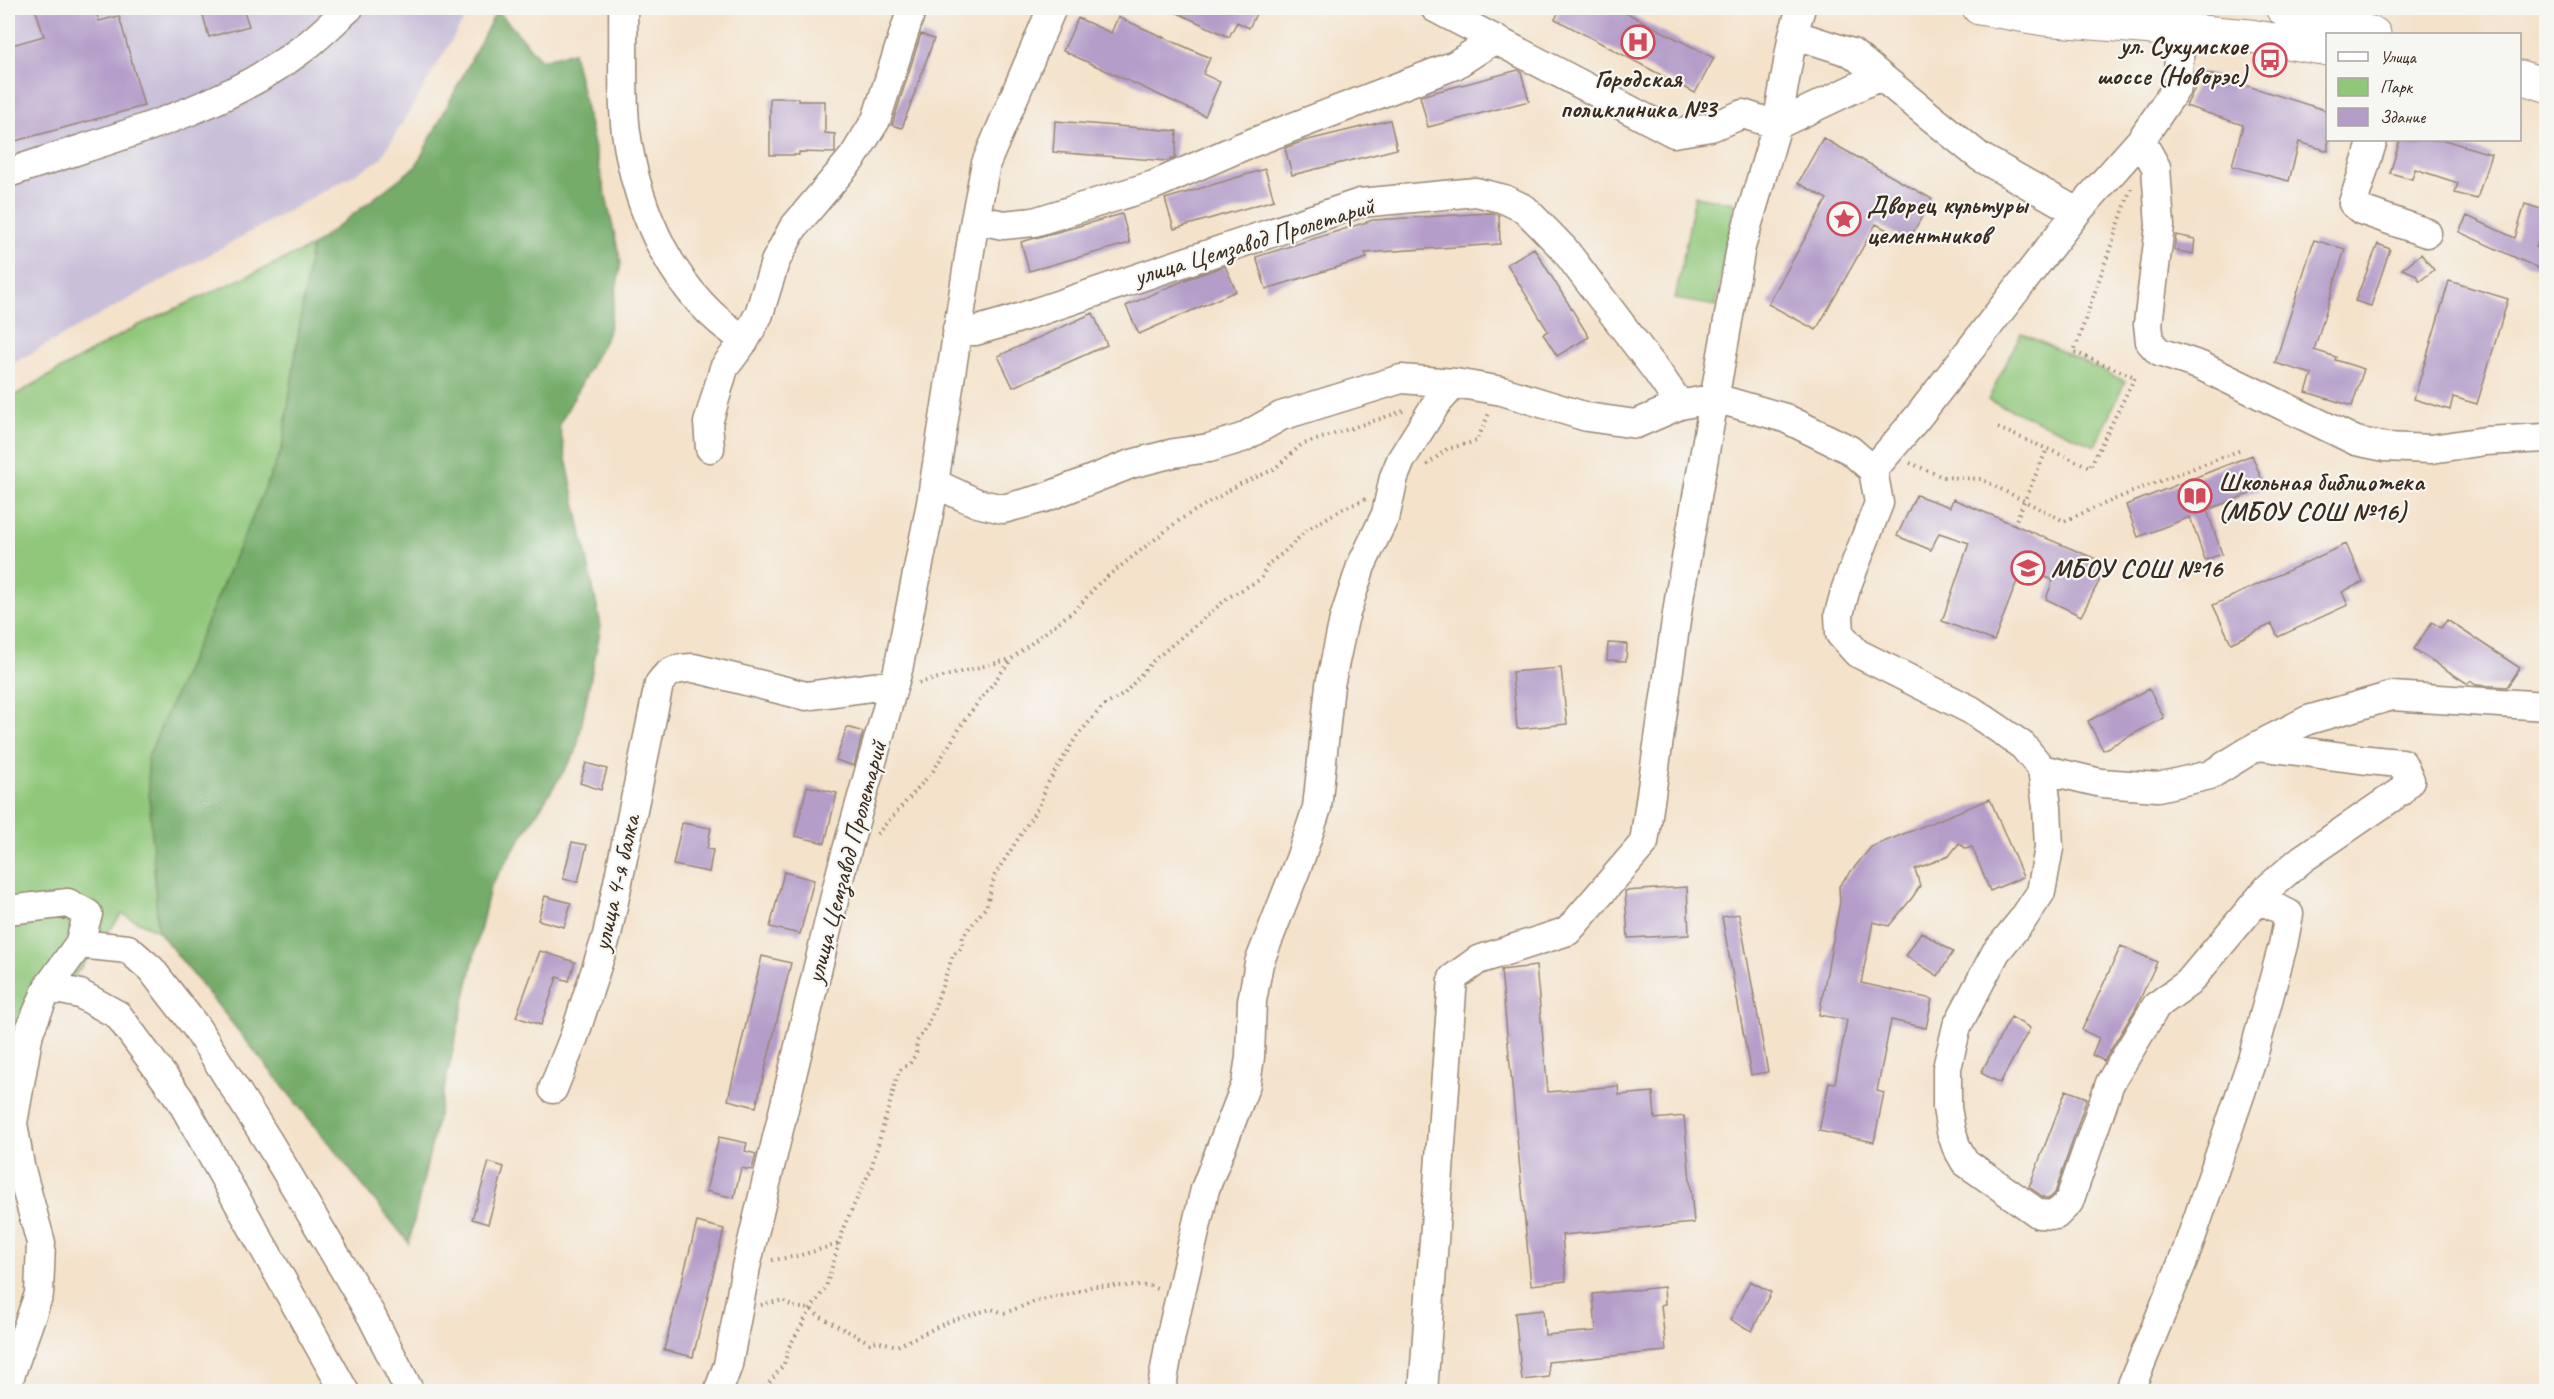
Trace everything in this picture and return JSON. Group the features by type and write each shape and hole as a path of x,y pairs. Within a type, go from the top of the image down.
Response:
{"highway":[{"path":"1979,8 2044,19 2250,36 2326,49"},
{"path":"2282,8 2370,33"}],"street":[{"path":"8,173 186,113 242,88 302,50 349,8"},
{"path":"623,8 626,131 636,179 654,231 678,276 702,307 725,327 745,340"},
{"path":"710,448 708,423 724,368 745,340 759,314 775,262 793,228 853,157 876,120 912,8"},
{"name":"улица Цемзавод Пролетарий","path":"718,1392 728,1365 747,1264 841,871 894,686 934,483 975,219 987,163 1052,8"},
{"path":"1435,8 1674,133 1711,127 1743,114 1777,125 1880,76"},
{"path":"1423,1392 1453,978 1478,960 1569,931 1644,843 1680,593 1741,247 1777,125 1793,34 1801,8"},
{"path":"2181,32 2177,87 2141,140 2077,212 1880,461 1879,503 1846,588 1839,614 1840,634 1857,653 1971,710 2023,746 2042,769 2049,848 2041,892 2023,919 1996,952 1957,1026 1947,1068 1947,1098 1951,1131 1965,1162 2039,1214 2056,1215 2069,1202 2110,1083 2156,1006 2188,983 2259,899 2302,859 2400,792 2410,780 2402,764 2352,760 2299,750 2257,746"},
{"path":"1793,34 1852,53 1980,157 2077,212"},
{"path":"975,219 1003,225 1034,222 1154,185 1241,147 1455,65 1495,39"},
{"path":"2141,140 2156,167 2160,226 2148,324 2150,342 2159,352 2201,366 2356,441 2385,447 2431,449 2485,441 2547,438"},
{"path":"2373,141 2354,203 2361,210 2427,233"},
{"name":"улица Цемзавод Пролетарий","path":"957,330 975,331 1010,321 1360,203 1476,192 1504,199 1525,209 1564,249 1680,405"},
{"path":"934,483 977,503 1003,509 1044,498 1131,464 1174,453 1209,448 1242,438 1281,416 1401,380 1455,383 1507,392 1587,417 1636,424 1680,405 1715,398 1785,418 1850,450 1880,461"},
{"path":"1161,1392 1205,1189 1245,1084 1250,1057 1252,1001 1260,963 1317,808 1330,685 1344,619 1361,566 1386,514 1401,460 1436,404 1455,383"},
{"name":"улица 4-я балка","path":"553,1089 607,935 659,684 666,674 675,669 694,668 806,696 894,686"},
{"path":"2042,769 2101,783 2158,787 2210,775 2257,746 2308,720 2392,696 2514,706 2547,706"},
{"path":"2129,1392 2184,1256 2252,1060 2283,945 2289,914 2259,899"},
{"path":"8,910 68,903 88,914 79,944 48,987 29,1032 10,1122 40,1243 39,1294 10,1376 8,1392"},
{"path":"79,944 128,949 151,969 196,1027 268,1141 359,1295 410,1392"},
{"path":"48,987 80,994 118,1015 180,1098 345,1392"}],"path":[{"path":"1998,428 2090,467 2135,377 2074,352 2133,180"},
{"path":"762,1392 784,1364 789,1347 826,1287 844,1226 871,1169 899,1071 910,1063 916,1054 917,1041 928,1023 953,955 961,949 963,936 986,908 995,875 1040,804 1046,786 1077,736 1102,707 1124,694 1153,661 1229,597 1262,579 1269,564 1308,529 1426,466 1447,449 1477,441 1485,419 1494,404 1507,392"},
{"path":"873,838 933,771 966,718 1011,659 1077,608 1099,584 1181,519 1240,484 1274,470 1301,446 1418,405 1436,404"},
{"path":"2014,525 2047,449"},
{"path":"1880,461 1943,477 1981,479 2064,521 2241,450"},
{"path":"894,686 931,682 1011,659"},
{"path":"747,1264 798,1256 839,1244"},
{"path":"738,1311 783,1300 793,1307 811,1309 819,1316 870,1343 877,1341 897,1346 950,1321 991,1309 1005,1313 1036,1301 1071,1294 1094,1286 1113,1288 1150,1286 1179,1301"}],"shaded area":[{"path":"8,8 471,8 380,160 8,366"}],"green space":[{"path":"497,10 541,60 573,52 621,263 608,334 559,425 601,626 576,752 490,887 409,1243 158,931 147,759 282,449 311,247 416,166"},
{"path":"1695,196 1735,203 1715,306 1675,299"},
{"path":"311,247 282,449 148,759 158,931 122,914 8,1062 8,399 135,327"},
{"path":"2021,333 2125,381 2096,446 1988,400"}],"building":[{"path":"35,8 95,8 99,21 119,16 144,106 8,143 8,46 44,36"},
{"path":"201,8 243,8 249,26 209,37"},
{"path":"1167,8 1259,8 1249,28 1237,22 1229,37"},
{"path":"1561,8 1617,8 1714,58 1695,93 1555,19"},
{"path":"1118,17 1210,58 1203,74 1220,82 1205,116 1063,51 1078,18 1111,33"},
{"path":"921,34 934,39 902,128 892,125"},
{"path":"1518,70 1521,72 1529,101 1428,127 1420,96"},
{"path":"2203,72 2326,110 2328,151 2299,142 2289,181 2232,166 2243,125 2186,106"},
{"path":"770,98 825,101 825,133 835,134 835,153 799,152 799,155 770,155"},
{"path":"1390,120 1397,149 1292,175 1285,148 1304,141"},
{"path":"1055,121 1177,131 1175,158 1167,161 1053,152"},
{"path":"1823,138 1932,199 1908,241 1876,224 1816,330 1768,304 1827,199 1798,183"},
{"path":"2400,141 2447,141 2491,154 2477,199 2455,193 2458,183 2415,169 2412,179 2390,173"},
{"path":"1265,169 1274,200 1174,229 1165,199"},
{"path":"2525,204 2547,211 2536,247 2547,252 2547,272 2459,232 2467,216 2515,238"},
{"path":"1491,213 1499,215 1500,244 1365,253 1367,258 1266,289 1256,257 1373,220"},
{"path":"1122,214 1130,243 1029,271 1021,242"},
{"path":"2176,235 2195,239 2193,254 2174,250"},
{"path":"2314,240 2345,249 2314,350 2336,357 2335,360 2364,369 2352,406 2306,392 2312,374 2275,363"},
{"path":"2378,244 2390,249 2371,306 2355,301"},
{"path":"1534,248 1589,337 1557,356 1543,334 1548,331 1507,264"},
{"path":"2421,254 2434,270 2420,281 2415,274 2402,269"},
{"path":"1225,266 1236,291 1139,334 1126,306 1187,279"},
{"path":"2449,281 2508,299 2477,404 2453,397 2450,410 2414,399"},
{"path":"1093,313 1107,345 1013,387 998,356"},
{"name":"Школьная библиотека (МБОУ СОШ №16)","path":"2252,455 2265,488 2207,510 2222,554 2205,560 2190,517 2138,537 2126,505"},
{"name":"МБОУ СОШ №16","path":"1916,495 1950,507 1953,499 2096,559 2093,567 2105,570 2081,616 2046,599 2053,580 2022,568 1994,641 1942,621 1969,543 1939,533 1931,550 1897,536"},
{"path":"2346,544 2363,582 2342,592 2348,605 2278,637 2272,624 2231,643 2213,605"},
{"path":"2447,620 2520,668 2507,687 2476,685 2470,681 2468,684 2414,649 2432,622 2441,628"},
{"path":"1608,643 1627,644 1626,661 1607,660"},
{"path":"1561,668 1567,724 1517,729 1512,672"},
{"path":"2149,689 2164,718 2103,750 2088,721"},
{"path":"847,727 863,732 854,766 836,760"},
{"path":"586,763 607,769 601,790 580,783"},
{"path":"807,786 837,793 825,843 795,836"},
{"path":"1990,799 2023,877 1990,891 1972,847 1966,849 1959,843 1949,856 1915,869 1920,886 1912,898 1889,926 1873,922 1861,983 1932,999 1926,1028 1891,1020 1877,1091 1884,1093 1874,1142 1819,1131 1829,1082 1835,1083 1847,1020 1819,1015 1840,902 1839,886 1871,847"},
{"path":"682,823 711,828 707,849 713,850 709,872 673,865"},
{"path":"572,842 587,845 578,882 563,879"},
{"path":"784,872 814,880 800,934 770,927"},
{"path":"1687,887 1689,935 1628,938 1625,891"},
{"path":"545,896 571,903 564,927 538,920"},
{"path":"1739,914 1768,1072 1751,1075 1722,917"},
{"path":"1921,932 1953,952 1938,976 1906,956"},
{"path":"2121,946 2157,962 2136,1008 2104,1061 2092,1055 2099,1038 2082,1030"},
{"path":"540,951 575,962 569,981 557,977 541,1025 516,1017"},
{"path":"762,956 791,963 756,1107 728,1100"},
{"path":"1536,966 1548,1092 1618,1086 1619,1095 1653,1092 1655,1119 1684,1116 1694,1223 1562,1235 1566,1281 1531,1285 1501,970"},
{"path":"2011,1017 2030,1028 2000,1083 1981,1073"},
{"path":"2066,1090 2087,1098 2055,1193 2050,1198 2045,1198 2029,1187"},
{"path":"719,1137 747,1143 745,1151 756,1154 752,1170 741,1168 734,1198 706,1191"},
{"path":"489,1162 504,1167 488,1224 472,1219"},
{"path":"697,1222 724,1229 693,1357 664,1350"},
{"path":"1750,1281 1771,1292 1752,1331 1730,1320"},
{"path":"1664,1287 1665,1304 1661,1305 1666,1351 1548,1362 1549,1377 1522,1380 1515,1313 1543,1310 1545,1335 1596,1331 1593,1294"}],"place":[{"name":"Городская поликлиника №3","path":"1638,42"},
{"name":"ул. Сухумское шоссе (Новорэс)","path":"2270,60"},
{"name":"Дворец культуры цементников","path":"1844,219"},
{"name":"Школьная библиотека (МБОУ СОШ №16)","path":"2195,496"},
{"name":"МБОУ СОШ №16","path":"2028,568"}]}
